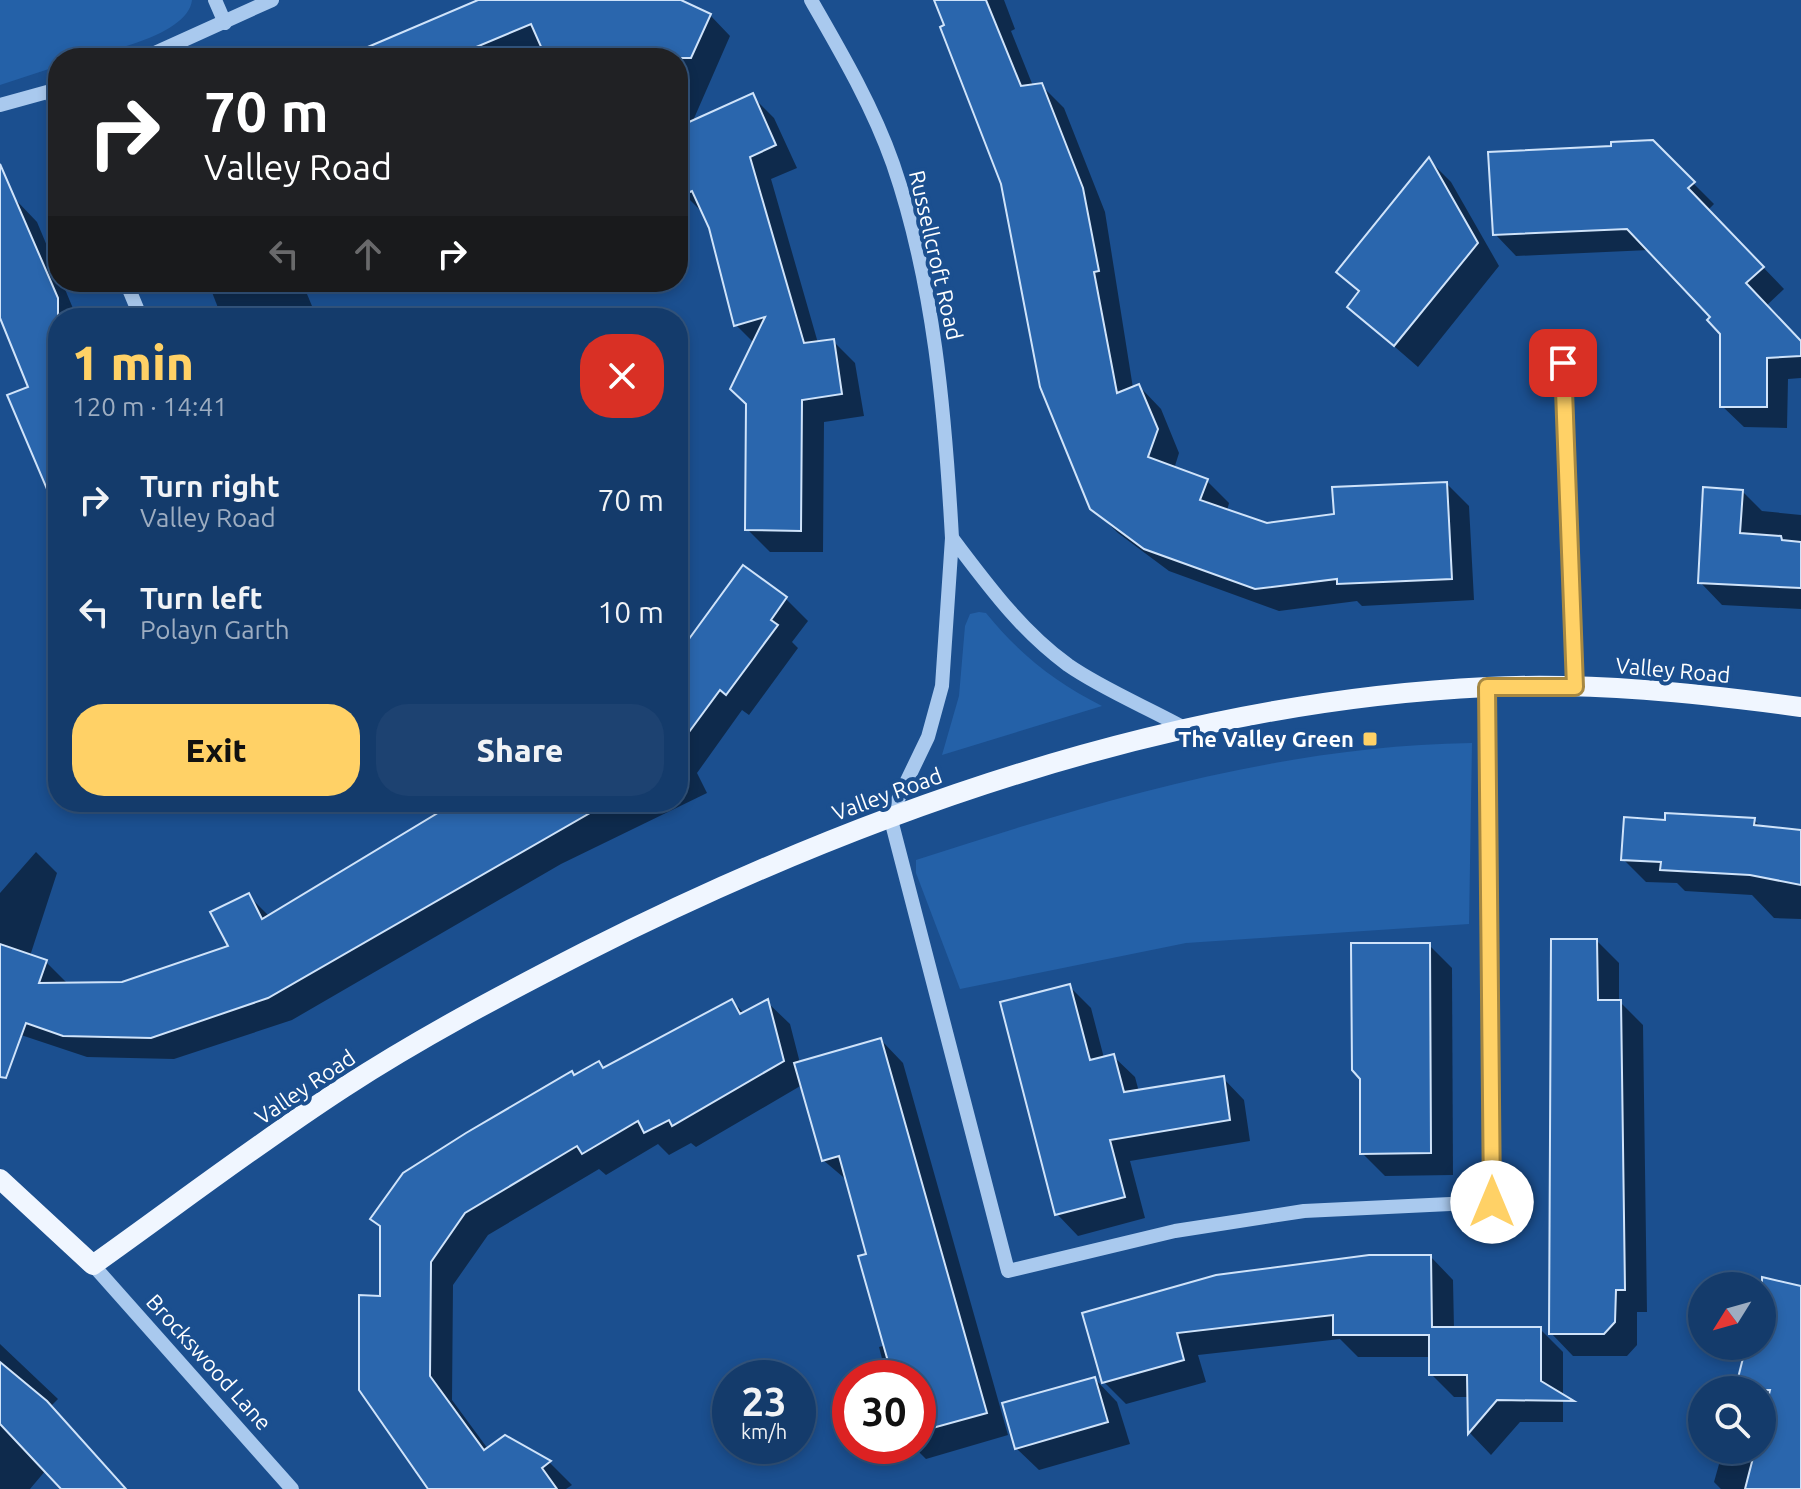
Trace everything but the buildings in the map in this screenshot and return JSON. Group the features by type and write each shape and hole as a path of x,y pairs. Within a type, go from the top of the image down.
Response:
{"main road":[{"name":"Valley Road","path":"93,1265 344,1087 497,997 669,910 890,816 1019,774 1188,730 1333,701 1487,687 1575,687 1672,691 1801,707"},
{"path":"0,1179 93,1265"}],"street":[{"path":"215,0 225,23"},
{"path":"167,48 272,0"},
{"name":"Russellcroft Road","path":"811,0 847,62 893,163 919,258 940,379 952,538 942,686 928,737 890,816"},
{"path":"0,105 48,93"},
{"path":"1563,363 1575,687"},
{"path":"952,538 994,595 1060,658 1188,730"},
{"path":"890,816 1008,1271 1175,1231 1304,1211 1492,1202 1487,687"},
{"name":"Brockswood Lane","path":"93,1265 292,1489"}],"shaded area":[{"path":"0,0 192,0 186,13 174,25 156,35 119,48 48,48 48,69 0,85"},
{"path":"986,613 1039,666 1102,706 942,755 959,696 965,626 970,614"},
{"path":"1472,743 1469,924 1186,943 960,989 916,873 916,860 1053,817 1190,780 1329,754 1400,746"}],"place":[{"name":"The Valley Green","path":"1370,739"}],"route":[{"path":"1492,1202 1487,687 1575,687 1563,363"}]}
